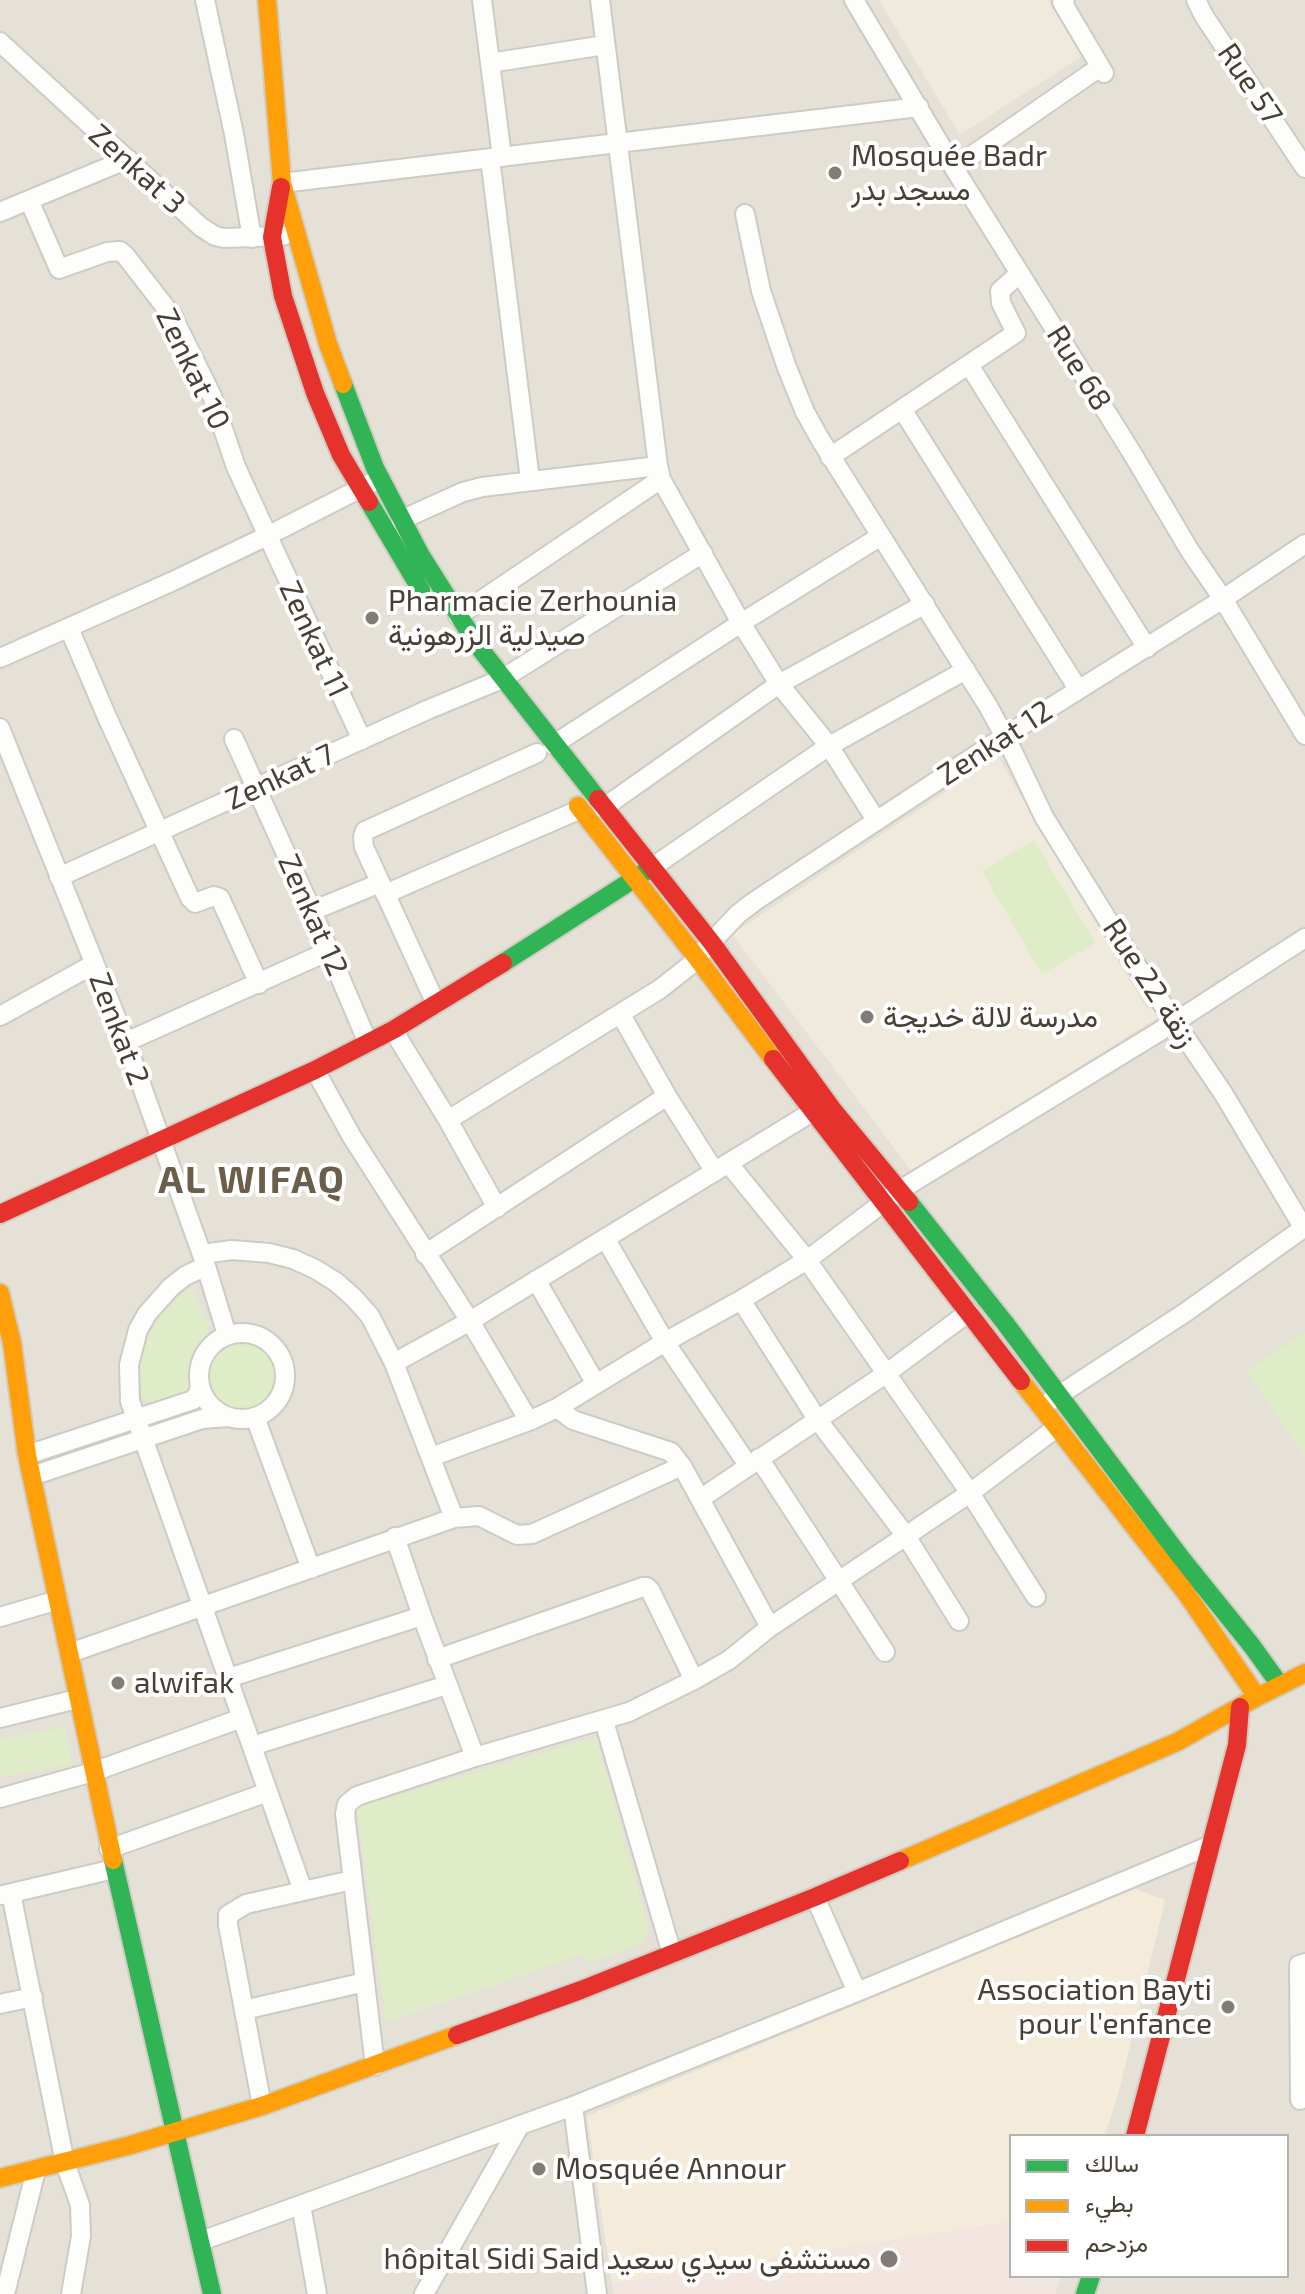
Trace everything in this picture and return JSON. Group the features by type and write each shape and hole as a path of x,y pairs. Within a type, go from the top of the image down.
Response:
{"street":[{"path":"205,0 252,238"},
{"path":"267,0 282,183 315,302 380,478 444,615"},
{"path":"482,0 530,480"},
{"path":"600,0 659,472 741,623 779,684 829,746 876,820"},
{"name":"Rue 68","path":"854,0 954,168 1305,735"},
{"path":"954,168 1102,70 1062,2 1065,0"},
{"name":"Rue 57","path":"1196,0 1305,168"},
{"name":"Zenkat 3","path":"0,42 201,227 224,238 298,234"},
{"path":"490,63 605,45"},
{"path":"282,183 919,107"},
{"path":"0,212 128,159"},
{"path":"282,183 272,237 283,296 328,426 360,489 444,615 541,751 603,808 712,943 833,1110 1005,1323 1280,1685"},
{"name":"Zenkat 10","path":"29,200 59,269 112,250 120,251 173,317 212,396 236,467 267,536"},
{"name":"Rue 22 زنقة","path":"745,214 761,291 805,412 1005,736 1044,817 1130,956 1232,1106 1304,1227"},
{"path":"830,457 1016,333 1001,303 1000,291 1020,273"},
{"path":"969,365 1147,648"},
{"path":"902,409 1078,689"},
{"path":"401,520 463,492 482,487 530,480 659,472"},
{"path":"444,615 659,472"},
{"path":"0,658 267,536 380,478"},
{"name":"Zenkat 11","path":"267,536 362,740"},
{"path":"436,1004 364,847 365,831 541,751 881,536"},
{"name":"Zenkat 12","path":"448,1120 660,989 697,958 738,914 755,901 1305,544"},
{"name":"Zenkat 7","path":"59,877 494,682 703,553"},
{"path":"603,808 779,684 925,604"},
{"path":"69,628 190,898 198,903 218,896 259,984"},
{"path":"0,1214 315,1070 393,1030 634,880 829,746 966,670"},
{"path":"494,682 503,707"},
{"name":"Zenkat 2","path":"0,728 5,753 41,827 126,1042 204,1260 227,1335"},
{"name":"Zenkat 12","path":"234,739 368,1043"},
{"path":"563,786 1186,1593 1257,1697"},
{"path":"312,911 382,889 581,809"},
{"path":"431,1457 557,1408 741,1300 807,1260 900,1190 1175,1022 1305,938"},
{"path":"126,1042 329,951"},
{"path":"0,1016 94,964"},
{"path":"621,1015 667,1096 722,1168 807,1260 970,1493 1036,1597"},
{"path":"393,1030 497,1208"},
{"path":"315,1070 352,1137 470,1321 529,1421"},
{"path":"425,1254 667,1096"},
{"path":"394,1363 470,1321 812,1112"},
{"path":"1041,1408 1186,1312 1304,1227"},
{"path":"605,1238 665,1342 839,1581 885,1652"},
{"path":"303,1891 130,1401 129,1365 138,1330 152,1307 204,1260 232,1250 269,1253 293,1259 336,1282 354,1298 376,1327 394,1363 454,1518"},
{"path":"536,1280 596,1384"},
{"path":"0,1293 12,1343 27,1455 77,1699 212,2294"},
{"path":"741,1300 817,1419 906,1536 959,1621"},
{"path":"700,1499 887,1373 969,1312"},
{"path":"32,1476 202,1419 255,1417 269,1410 279,1400 286,1374 283,1360 276,1349 266,1339 254,1334 240,1332 227,1335 216,1341 201,1361 199,1373 203,1396 210,1405 230,1417"},
{"path":"27,1455 193,1400 200,1385"},
{"path":"557,1408 573,1420 671,1452 682,1466 770,1627"},
{"path":"255,1417 311,1569"},
{"path":"375,2066 352,1880 345,1814 347,1804 357,1796 475,1757 604,1721 694,1680 729,1660 770,1627 970,1493 1056,1428"},
{"path":"70,1653 454,1518 479,1516 517,1535 532,1534 682,1466"},
{"path":"395,1537 475,1757"},
{"path":"437,1659 643,1587 650,1590 694,1680"},
{"path":"0,1617 58,1600"},
{"path":"228,1678 422,1616"},
{"path":"0,2178 176,2133 262,2106 672,1954 815,1897 1177,1742 1305,1673"},
{"path":"252,1746 447,1685"},
{"path":"0,1718 77,1699"},
{"path":"1136,2134 1237,1745 1240,1707"},
{"path":"0,1798 93,1772 242,1718"},
{"path":"604,1721 672,1954"},
{"path":"109,1849 268,1792"},
{"path":"201,2241 573,2106 1211,1845"},
{"path":"71,2294 82,2216 65,2163 33,1997 6,1895 114,1869"},
{"path":"262,2106 228,1915 246,1904 352,1880"},
{"path":"815,1897 857,1992"},
{"path":"1300,2100 1299,1965 1305,1963"},
{"path":"244,2010 365,1982"},
{"path":"0,2004 33,1997"},
{"path":"573,2106 597,2294"},
{"path":"424,2294 520,2125"},
{"path":"5,2294 36,2170"},
{"path":"301,2205 317,2294"}],"shaded area":[{"path":"0,0 1305,0 1305,2294 0,2294"},
{"path":"879,0 1048,0 1082,56 960,135"},
{"path":"998,757 1147,1009 1153,1007 1160,1016 912,1172 732,934"},
{"path":"1135,1889 1165,1900 1120,2088 1106,2134 1009,2134 1009,2222 612,2284 587,2116"},
{"name":"hôpital Sidi Said مستشفى سيدي سعيد","path":"1009,2222 1009,2278 1060,2278 1055,2294 613,2294 612,2284"}],"green space":[{"path":"1034,840 1095,943 1042,974 982,871"},
{"path":"192,1288 209,1326 209,1333 192,1357 188,1390 146,1402 138,1380 142,1352 155,1323 165,1310"},
{"path":"1305,1332 1305,1456 1246,1371"},
{"path":"250,1340 269,1350 277,1362 277,1390 269,1402 257,1410 236,1412 217,1402 209,1390 207,1369 217,1350 229,1342"},
{"path":"65,1727 72,1764 0,1777 0,1739"},
{"path":"596,1737 649,1931 642,1943 588,1963 584,1954 386,2022 357,1807"}],"traffic: fast":[{"path":"343,384 375,468 420,554 478,646 598,799"},
{"path":"369,502 421,590"},
{"path":"503,963 648,870"},
{"path":"909,1202 1005,1323 1280,1685"},
{"path":"113,1860 212,2294"},
{"path":"1085,2294 1090,2278"}],"traffic: slow":[{"path":"267,0 282,183 328,344 343,384"},
{"path":"578,806 773,1059"},
{"path":"0,1293 12,1343 27,1455 113,1860"},
{"path":"1021,1381 1186,1593 1257,1697"},
{"path":"900,1861 1177,1742 1305,1673"},
{"path":"0,2178 131,2145 262,2106 457,2035"}],"traffic: jam":[{"path":"281,187 272,237 283,296 315,393 341,455 369,502"},
{"path":"598,799 712,943 833,1110 909,1202"},
{"path":"0,1214 315,1070 393,1030 503,963"},
{"path":"773,1059 1021,1381"},
{"path":"1136,2134 1237,1745 1240,1707"},
{"path":"457,2035 581,1990 900,1861"}],"place":[{"name":"Mosquée Badr مسجد بدر","path":"835,173"},
{"name":"Pharmacie Zerhounia صيدلية الزرهونية","path":"372,618"},
{"name":"مدرسة لالة خديجة","path":"867,1017"},
{"name":"alwifak","path":"118,1683"},
{"name":"Association Bayti pour l'enfance","path":"1228,2007"},
{"name":"Mosquée Annour","path":"539,2169"},
{"name":"hôpital Sidi Said مستشفى سيدي سعيد","path":"889,2259"}],"district":[{"name":"AL WIFAQ","path":"252,1180"}]}
